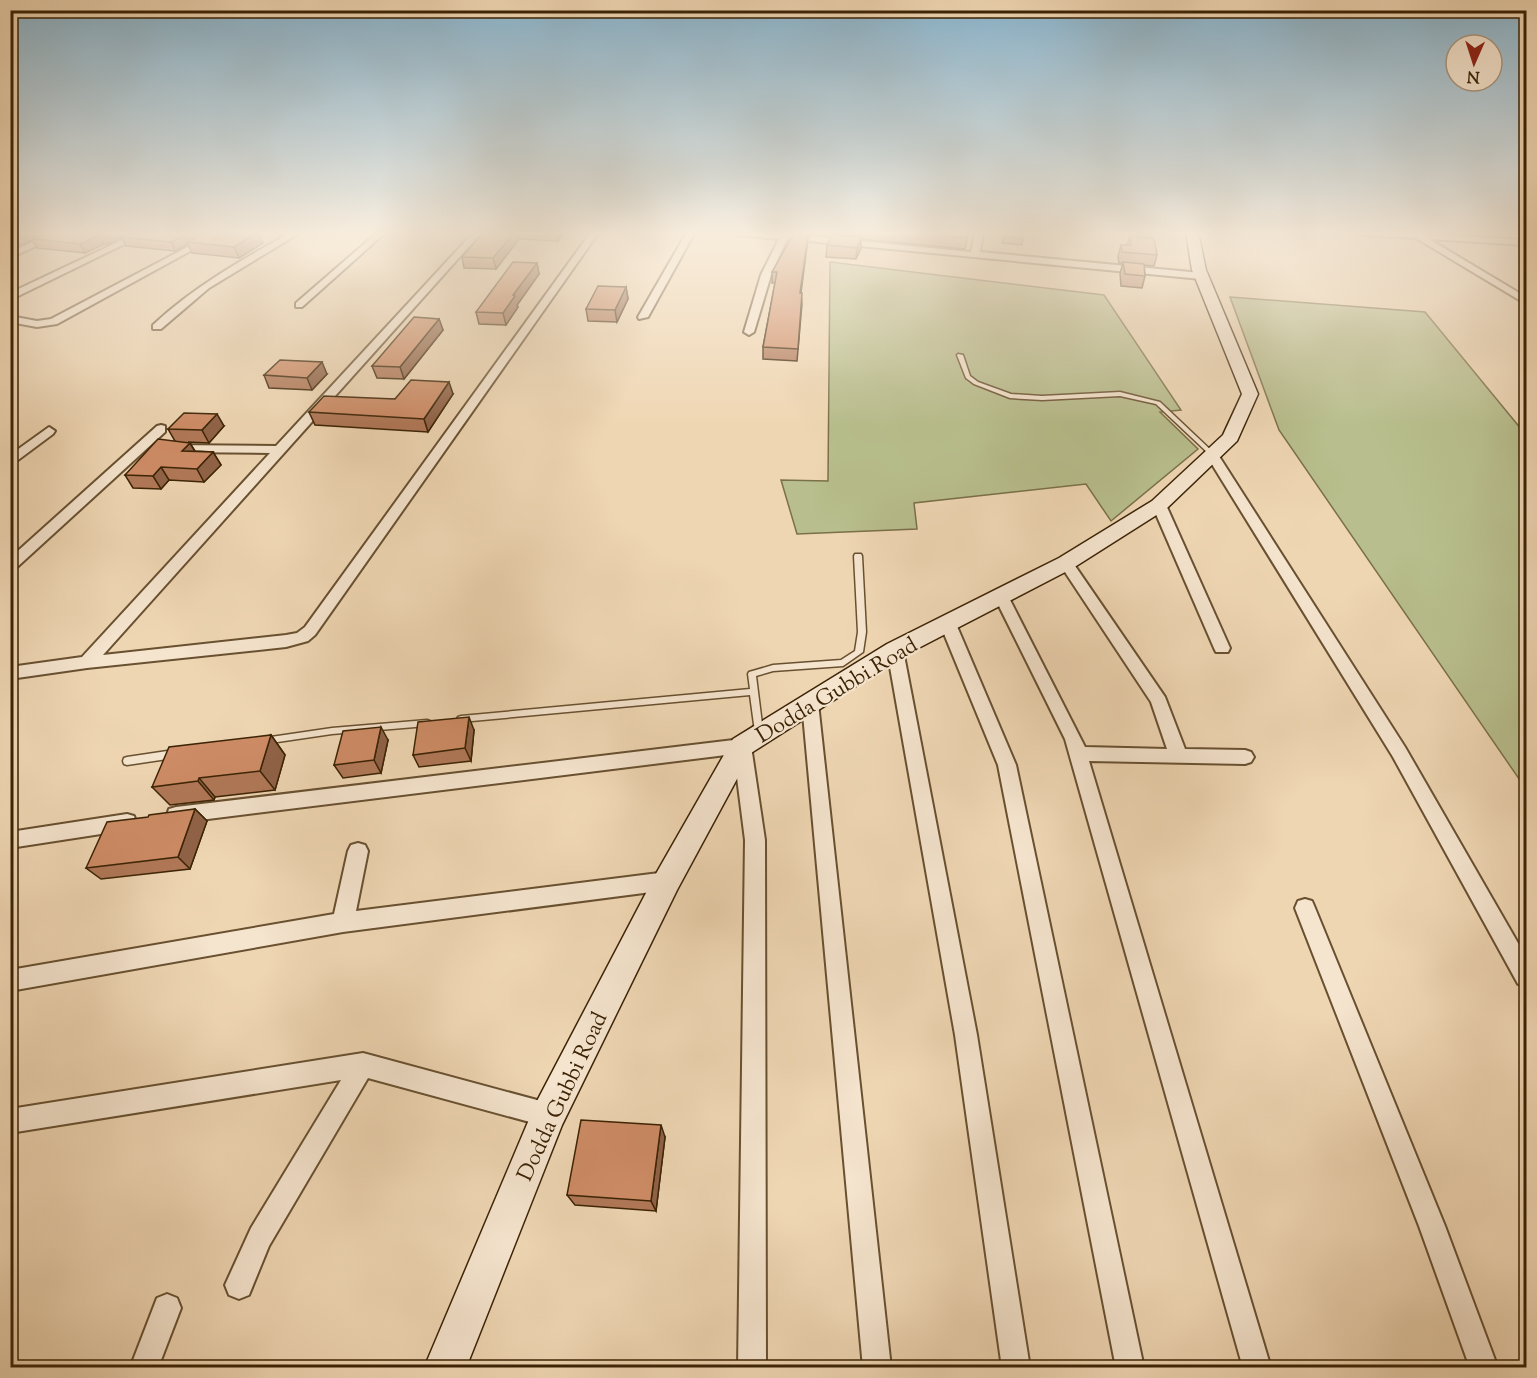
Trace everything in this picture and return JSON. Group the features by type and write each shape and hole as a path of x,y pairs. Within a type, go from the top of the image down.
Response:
{"main road":[{"name":"Dodda Gubbi Road","path":"445,1368 548,1115 667,881 751,740 895,650 1066,563 1159,505 1211,453 1231,437 1250,394 1209,296"}],"street":[{"path":"10,319 37,324 53,322 100,296"},
{"path":"157,327 177,306 191,296"},
{"path":"299,305 309,296"},
{"path":"87,663 419,296"},
{"path":"10,673 286,641 302,637 310,631 548,296"},
{"path":"643,317 655,296"},
{"path":"749,332 760,296"},
{"path":"10,566 161,429"},
{"path":"10,462 49,431"},
{"path":"147,442 179,448 280,450"},
{"path":"1211,453 1398,752 1527,977"},
{"path":"1159,505 1222,648"},
{"path":"1066,563 1159,701 1178,754"},
{"path":"1000,596 1074,739 1257,1368"},
{"path":"948,624 1007,765 1130,1368"},
{"path":"895,650 966,1035 1016,1368"},
{"path":"810,703 877,1368"},
{"path":"10,840 153,818 751,740 755,840 752,1368"},
{"path":"1078,754 1245,757"},
{"path":"344,922 358,851"},
{"path":"10,981 344,922 667,881"},
{"path":"1305,908 1432,1226 1484,1368"},
{"path":"10,1121 363,1065 548,1115"},
{"path":"239,1285 260,1237 363,1065"},
{"path":"144,1368 167,1308"}],"lane":[{"path":"960,355 968,376 976,383 1010,396 1042,398 1120,394 1158,403 1211,453"},
{"path":"751,740 752,674 761,670 843,663 859,652 862,632 858,556"},
{"path":"450,720 753,692"},
{"path":"252,743 332,731 438,722"},
{"path":"127,761 184,753"}],"green space":[{"path":"830,296 1105,296 1181,410 1160,412 1198,449 1111,521 1086,484 914,503 917,529 797,534 781,480 828,481"},
{"path":"1230,297 1425,312 1526,435 1526,789 1279,430"}],"building":[{"path":"488,296 515,296 503,313 476,312"},
{"path":"593,296 622,296 615,310 586,309"},
{"path":"772,296 802,296 798,349 763,347"},
{"path":"414,317 439,319 400,367 372,366"},
{"path":"280,360 322,362 307,378 264,375"},
{"path":"411,380 449,382 424,419 309,412 324,396 395,399"},
{"path":"184,413 217,414 202,430 168,429"},
{"path":"158,439 190,443 182,451 213,452 197,469 161,467 153,476 125,475"},
{"path":"469,717 465,748 413,755 418,722"},
{"path":"381,727 374,760 334,765 343,731"},
{"path":"271,735 260,771 199,778 198,781 152,787 169,747"},
{"path":"195,809 178,857 86,868 107,822"},
{"path":"581,1120 661,1125 651,1201 567,1195"}]}
